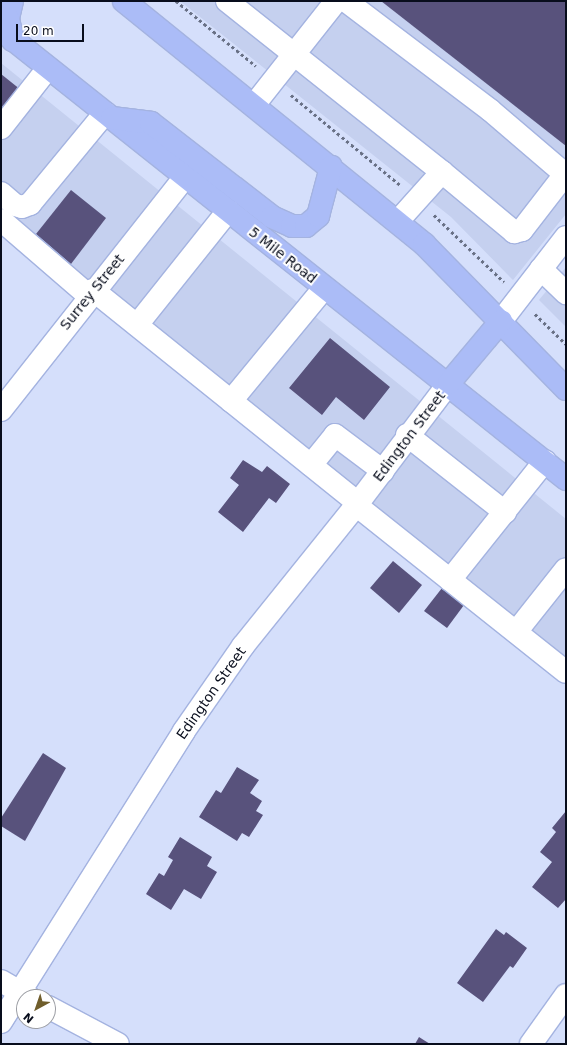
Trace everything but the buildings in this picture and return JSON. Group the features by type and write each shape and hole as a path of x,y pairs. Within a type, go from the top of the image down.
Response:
{"main road":[{"path":"7,35 8,19 12,1"},
{"path":"124,1 398,221 501,321 566,389"},
{"name":"5 Mile Road","path":"7,35 324,288 449,383 566,479"},
{"path":"108,115 151,123 272,217 292,226 306,226 318,216 331,167"},
{"path":"449,383 501,321"}],"street":[{"path":"227,1 293,55 442,172 514,232 522,230 565,173 490,110 334,2 293,55 254,104"},
{"path":"1,128 48,68"},
{"path":"1,193 15,205 22,207 30,204 108,115"},
{"path":"398,221 442,172"},
{"name":"Surrey Street","path":"1,410 91,293 185,176"},
{"path":"137,325 228,211"},
{"path":"1,220 91,293 137,325 311,465 450,580 566,672"},
{"path":"501,321 566,237"},
{"path":"541,269 566,293"},
{"path":"231,401 324,288"},
{"name":"Edington Street","path":"17,989 184,731 243,646 383,471 407,435 449,383"},
{"path":"311,465 335,435 383,471"},
{"path":"407,435 505,512"},
{"path":"450,580 545,461"},
{"path":"516,632 566,569"},
{"name":"Edington Street","path":"1,1022 16,990"},
{"path":"531,1044 566,995"},
{"path":"56,1011 118,1044"}],"path":[{"path":"176,1 417,199 566,344"}],"shaded area":[{"path":"180,1 566,1 566,214 513,280 451,217"},
{"path":"1,63 566,519 566,672 1,223"},
{"path":"566,267 566,327 539,300"}]}
